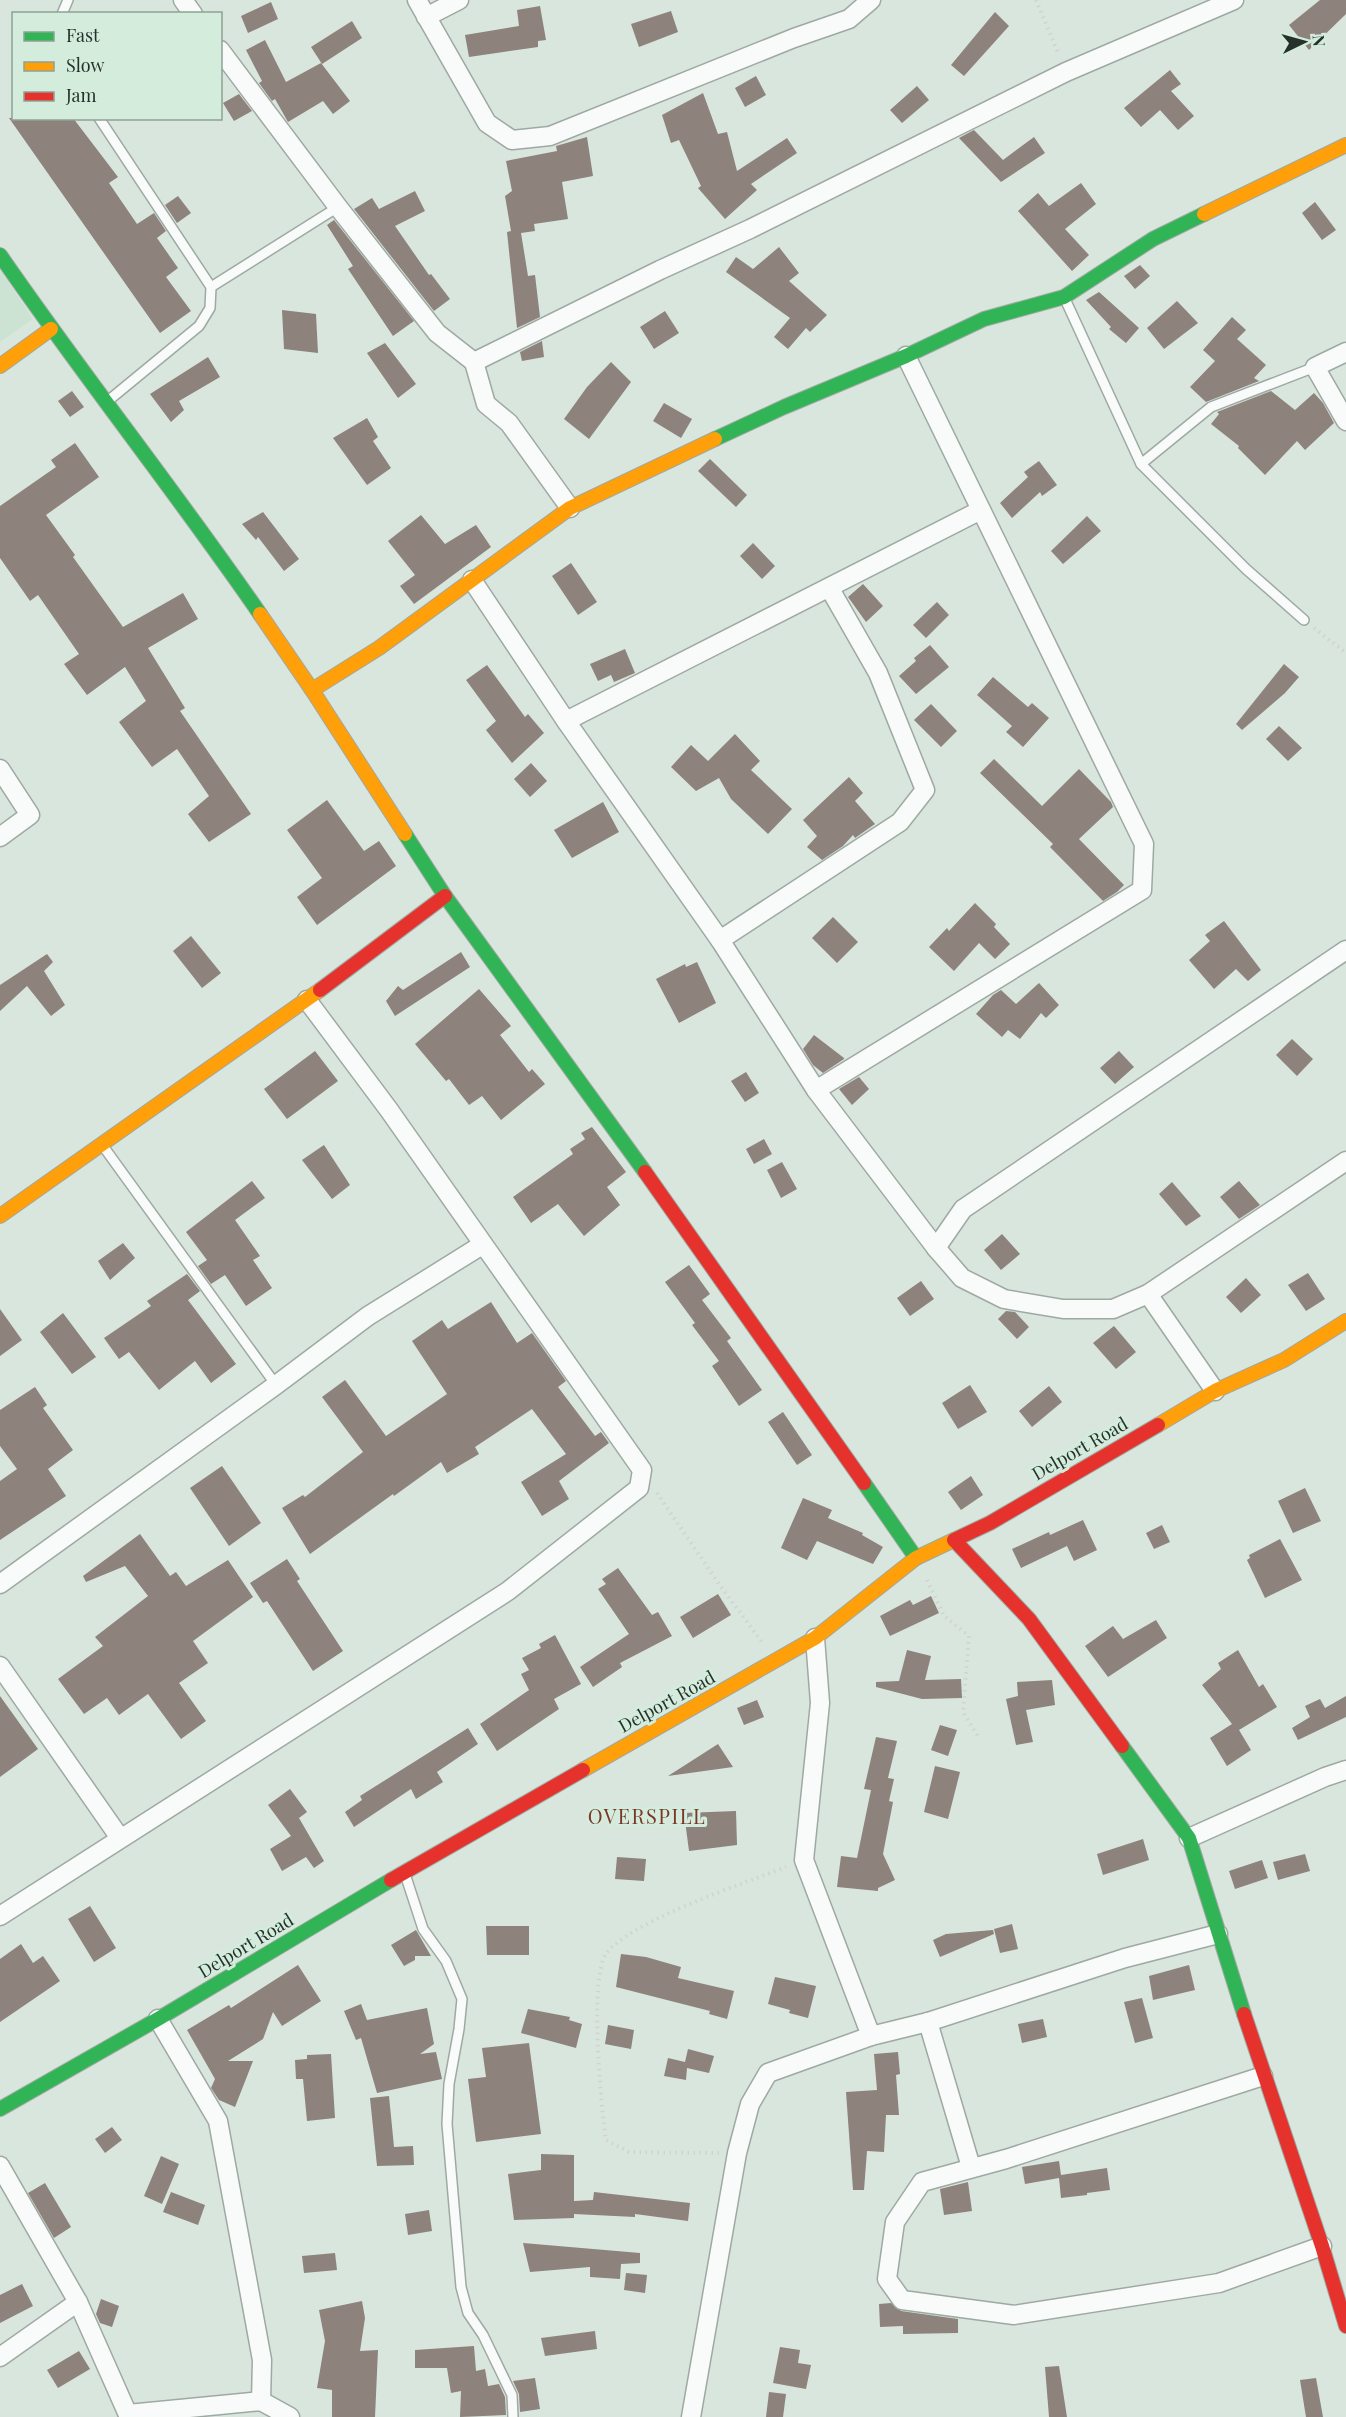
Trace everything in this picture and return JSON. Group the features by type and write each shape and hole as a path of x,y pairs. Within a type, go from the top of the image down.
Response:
{"street":[{"path":"183,0 192,12"},
{"path":"417,0 487,123 512,140 550,136 794,38 849,19 871,0"},
{"path":"426,16 459,0"},
{"path":"474,362 660,270 750,230 1066,72 1234,0"},
{"path":"222,53 338,207 437,333 474,362 486,404 509,423 570,508"},
{"path":"312,690 379,648 570,508 784,407 906,356 984,318 1064,297 1153,239 1346,145"},
{"path":"0,255 51,329 211,543 312,690 445,896 607,1122 664,1197 916,1558"},
{"path":"0,366 51,329"},
{"path":"1346,352 1315,367 1346,422"},
{"path":"816,1090 1142,890 1144,844 906,356"},
{"path":"566,721 830,589 981,510"},
{"path":"472,580 566,721 720,940 816,1090 936,1248 962,1278 1004,1299 1063,1309 1113,1309 1148,1294 1346,1161"},
{"path":"720,940 900,822 925,790 878,673 830,589"},
{"path":"0,769 30,815 0,837"},
{"path":"0,1216 307,1000 445,896"},
{"path":"936,1248 963,1209 1346,950"},
{"path":"0,1916 508,1591 639,1488 642,1470 482,1245 390,1110 307,1000"},
{"path":"0,1584 368,1317 482,1245"},
{"path":"1148,1294 1215,1391"},
{"name":"Delport Road","path":"0,2109 158,2019 404,1872 776,1662 815,1638 916,1558 990,1523 1215,1391 1284,1360 1346,1321"},
{"path":"955,1541 1029,1619 1190,1838 1263,2076 1322,2246 1346,2326"},
{"path":"815,1638 820,1704 804,1860 871,2036"},
{"path":"0,1666 120,1838"},
{"path":"1190,1838 1325,1777 1346,1770"},
{"path":"691,2417 737,2153 750,2104 768,2073 871,2036 927,2022 1125,1958 1218,1934"},
{"path":"158,2019 218,2121 261,2360 261,2401"},
{"path":"927,2022 971,2167"},
{"path":"1263,2076 1006,2159 922,2182 895,2222 887,2279 902,2300 1014,2315 1219,2283 1322,2246"},
{"path":"0,2166 78,2302 129,2415 261,2401 290,2417"},
{"path":"0,2357 78,2302"}],"lane":[{"path":"100,120 211,287 210,308 199,326 107,402"},
{"path":"211,287 338,207"},
{"path":"1064,297 1141,464 1246,569 1304,620"},
{"path":"1141,464 1211,407 1315,367"},
{"path":"101,1144 276,1385"},
{"path":"404,1872 423,1929 446,1961 462,1999 449,2084 447,2124 461,2288 468,2313 483,2335 512,2395 513,2417"}],"path":[{"path":"1036,0 1066,72"},
{"path":"1304,620 1346,652"},
{"path":"642,1470 721,1587 776,1662"},
{"path":"916,1558 944,1616 969,1636 963,1712 979,1738"},
{"path":"737,2153 629,2152 606,2140 600,2103 598,1984 606,1954 630,1934 667,1915 804,1860"}],"shaded area":[{"path":"0,270 33,319 0,342"}],"building":[{"path":"1320,0 1346,0 1346,14 1309,50 1289,25"},
{"path":"271,2 278,19 248,33 241,16"},
{"path":"540,6 546,40 538,41 538,47 469,57 465,35 519,26 517,10"},
{"path":"671,11 678,32 639,47 631,24"},
{"path":"995,12 1009,26 964,76 951,65"},
{"path":"352,21 362,38 322,64 311,47"},
{"path":"265,40 286,82 321,63 350,101 333,114 323,101 288,122 275,99 272,101 259,83 262,81 246,50"},
{"path":"1170,70 1181,84 1171,91 1194,116 1178,130 1160,110 1141,127 1124,108"},
{"path":"756,76 766,95 745,107 735,88"},
{"path":"917,86 929,100 902,123 890,110"},
{"path":"703,93 718,134 727,132 737,171 787,138 797,153 751,184 757,190 725,219 698,188 701,186 679,140 671,143 662,115"},
{"path":"239,94 252,111 234,121 223,103"},
{"path":"9,118 12,120 75,120 118,177 109,183 137,224 154,213 166,231 157,238 178,268 166,277 191,311 160,333"},
{"path":"974,130 1003,160 1034,137 1045,153 1001,182 959,138"},
{"path":"587,137 593,176 562,182 568,219 534,224 535,231 521,233 528,276 535,275 540,317 517,328 507,232 511,231 505,196 512,191 506,161 557,151 556,146"},
{"path":"1081,183 1096,204 1065,229 1089,255 1072,271 1018,211 1038,193 1049,206"},
{"path":"415,191 425,211 395,226 429,275 431,274 450,299 434,311 354,209 372,198 379,209"},
{"path":"178,196 191,213 177,223 165,205"},
{"path":"1315,202 1336,230 1322,240 1302,213"},
{"path":"334,220 414,321 393,336 348,269 353,266 327,225"},
{"path":"779,247 799,273 789,281 827,315 810,332 806,328 788,349 774,337 790,318 726,272 736,257 753,269"},
{"path":"1140,265 1150,276 1135,289 1124,276"},
{"path":"1099,292 1139,328 1126,343 1109,329 1111,327 1086,300"},
{"path":"1177,301 1198,323 1164,349 1147,328"},
{"path":"282,310 316,314 318,353 284,349"},
{"path":"665,311 679,333 654,349 640,327"},
{"path":"1232,317 1246,330 1237,339 1266,365 1254,378 1259,381 1206,402 1190,387 1215,361 1203,350"},
{"path":"542,341 544,357 522,361 520,352"},
{"path":"385,343 416,384 398,398 367,353"},
{"path":"208,357 220,377 179,401 184,410 171,422 150,394"},
{"path":"611,362 631,382 589,439 564,419 587,387"},
{"path":"72,391 84,407 70,417 58,401"},
{"path":"1271,391 1295,410 1314,393 1323,403 1334,423 1305,450 1297,441 1265,475 1238,448 1239,446 1211,424 1219,414 1217,412"},
{"path":"664,403 692,419 681,438 653,421"},
{"path":"367,418 378,437 373,441 391,468 367,485 333,438"},
{"path":"75,443 99,477 46,515 75,555 73,557 123,627 183,593 198,619 148,648 185,708 180,711 251,814 209,842 188,814 209,796 177,749 152,767 119,722 146,701 125,667 87,695 64,664 79,654 38,595 30,601 0,558 0,506 56,467 51,460"},
{"path":"710,459 747,495 736,507 698,471"},
{"path":"1039,461 1057,485 1042,496 1040,492 1012,518 1000,503 1028,477 1024,472"},
{"path":"263,512 299,559 284,571 258,537 256,540 242,524"},
{"path":"421,515 445,544 476,525 491,547 414,604 400,586 415,575 388,541"},
{"path":"1087,516 1101,531 1063,564 1051,551"},
{"path":"753,543 775,566 762,579 740,556"},
{"path":"571,563 597,602 578,615 552,576"},
{"path":"863,584 883,606 866,622 848,597"},
{"path":"937,602 949,615 926,638 913,625"},
{"path":"930,645 949,667 916,694 899,676 916,661 914,658"},
{"path":"625,649 635,673 614,682 611,675 598,681 590,664"},
{"path":"1284,664 1299,677 1285,693 1242,730 1236,724"},
{"path":"487,665 525,717 528,714 544,733 512,763 486,730 496,721 466,680"},
{"path":"993,677 1028,707 1032,703 1049,718 1023,747 1006,732 1012,726 977,695"},
{"path":"931,704 957,731 941,747 914,720"},
{"path":"1279,726 1302,748 1288,761 1266,739"},
{"path":"735,734 760,761 751,770 792,809 768,834 731,799 719,778 696,791 671,767 691,745 708,761"},
{"path":"994,759 1042,806 1079,769 1111,802 1113,807 1079,839 1124,885 1117,892 1103,901 1050,847 1053,844 980,773"},
{"path":"531,763 547,781 530,797 514,779"},
{"path":"849,777 863,793 855,801 875,824 855,838 853,835 843,846 822,860 807,847 817,836 803,820"},
{"path":"327,800 364,851 379,841 396,866 317,925 297,897 322,878 287,830"},
{"path":"603,802 619,832 572,858 554,830"},
{"path":"975,903 996,924 994,927 1010,944 995,959 979,943 954,971 929,947 947,928 949,931"},
{"path":"833,917 858,942 837,963 812,938"},
{"path":"1224,921 1261,970 1248,981 1236,969 1214,989 1189,960 1210,941 1205,935"},
{"path":"191,936 221,973 202,988 173,951"},
{"path":"461,952 470,967 395,1016 386,1001 398,986 403,990"},
{"path":"47,954 53,962 44,971 65,1005 51,1016 27,986 0,1011 0,985"},
{"path":"697,962 716,1003 679,1023 656,979 685,964 686,967"},
{"path":"1039,983 1059,1005 1046,1018 1041,1013 1020,1039 1008,1030 1002,1037 976,1014 993,995 1001,990 1016,1004"},
{"path":"479,989 511,1026 500,1035 529,1072 532,1069 545,1084 501,1120 482,1096 469,1105 449,1079 446,1081 415,1044"},
{"path":"814,1035 844,1058 823,1073 813,1065 803,1049"},
{"path":"1292,1039 1313,1059 1297,1076 1276,1055"},
{"path":"315,1051 338,1081 287,1119 264,1089"},
{"path":"1119,1051 1134,1067 1115,1084 1100,1068"},
{"path":"746,1072 759,1093 745,1102 731,1081"},
{"path":"859,1077 869,1089 852,1105 839,1089"},
{"path":"592,1127 626,1172 607,1187 620,1205 584,1236 558,1204 531,1223 513,1197 573,1154 570,1149 585,1139 581,1133"},
{"path":"764,1139 772,1154 754,1164 746,1149"},
{"path":"324,1145 350,1185 332,1199 302,1160"},
{"path":"782,1162 797,1189 781,1198 767,1170"},
{"path":"252,1181 265,1198 235,1220 260,1256 253,1260 272,1288 246,1306 225,1275 211,1284 198,1266 207,1260 186,1232"},
{"path":"1239,1181 1260,1205 1239,1219 1220,1197"},
{"path":"1172,1182 1201,1216 1186,1226 1159,1194"},
{"path":"1002,1234 1020,1254 1001,1270 984,1250"},
{"path":"123,1243 135,1258 110,1280 98,1261"},
{"path":"689,1265 710,1294 702,1300 731,1338 727,1341 762,1390 739,1406 712,1366 719,1361 692,1325 695,1323 665,1282"},
{"path":"1308,1273 1325,1299 1306,1311 1288,1285"},
{"path":"187,1274 200,1291 188,1300 236,1364 211,1383 195,1361 159,1390 129,1352 119,1359 104,1338 151,1306 147,1301"},
{"path":"1246,1278 1261,1295 1241,1313 1226,1297"},
{"path":"921,1281 934,1299 910,1316 897,1298"},
{"path":"491,1302 517,1343 532,1333 566,1381 558,1387 595,1436 601,1432 609,1443 559,1481 569,1499 542,1516 521,1482 566,1454 532,1409 475,1447 479,1454 447,1473 441,1462 310,1554 282,1508 303,1495 305,1497 363,1452 322,1397 345,1380 386,1436 447,1394 412,1341 442,1320 448,1329"},
{"path":"0,1309 22,1340 0,1356"},
{"path":"1006,1311 1015,1312 1029,1327 1017,1339 998,1319"},
{"path":"63,1313 96,1357 72,1374 40,1332"},
{"path":"1114,1326 1136,1352 1116,1369 1093,1343"},
{"path":"970,1385 987,1412 958,1429 942,1403"},
{"path":"1049,1386 1062,1402 1032,1427 1019,1411"},
{"path":"35,1387 47,1405 43,1408 73,1450 48,1469 66,1496 0,1540 0,1481 17,1469 0,1446 0,1410"},
{"path":"783,1412 812,1455 797,1465 768,1422"},
{"path":"222,1466 261,1523 229,1546 190,1488"},
{"path":"971,1476 983,1495 961,1510 948,1492"},
{"path":"1305,1488 1321,1521 1293,1533 1278,1501"},
{"path":"803,1498 832,1510 828,1518 863,1533 862,1535 883,1547 873,1564 817,1541 807,1560 781,1548"},
{"path":"1083,1520 1097,1550 1074,1561 1067,1546 1021,1568 1012,1549"},
{"path":"1162,1525 1170,1542 1154,1549 1146,1533"},
{"path":"140,1534 170,1576 176,1572 186,1586 228,1560 253,1597 193,1641 208,1663 179,1683 206,1721 181,1739 148,1694 119,1715 107,1698 84,1714 58,1679 103,1646 95,1637 148,1596 125,1566 86,1582 83,1576"},
{"path":"1280,1539 1302,1580 1265,1598 1247,1560 1250,1558 1249,1555"},
{"path":"287,1559 300,1579 297,1581 343,1651 313,1671 267,1601 263,1603 250,1583"},
{"path":"618,1568 652,1615 658,1612 672,1636 620,1663 622,1667 593,1687 580,1667 629,1634 598,1589 606,1584 602,1579"},
{"path":"718,1594 731,1615 693,1638 680,1617"},
{"path":"931,1596 939,1613 890,1636 880,1616 910,1600 913,1605"},
{"path":"1156,1620 1167,1638 1108,1677 1085,1646 1113,1626 1123,1639"},
{"path":"555,1635 581,1684 554,1699 559,1709 497,1751 480,1724 529,1690 521,1674 529,1670 522,1658 541,1648 539,1644"},
{"path":"907,1650 931,1656 925,1680 961,1679 962,1698 922,1699 876,1687 876,1682 899,1681"},
{"path":"1238,1650 1259,1687 1263,1684 1277,1707 1239,1730 1251,1750 1227,1766 1210,1738 1232,1724 1202,1685 1221,1669 1218,1663"},
{"path":"1052,1680 1055,1705 1026,1710 1033,1742 1016,1745 1006,1699 1018,1696 1017,1682"},
{"path":"0,1696 38,1749 0,1777"},
{"path":"1346,1696 1346,1717 1298,1740 1292,1728 1310,1717 1305,1706 1320,1699 1325,1708"},
{"path":"757,1700 764,1717 744,1725 737,1708"},
{"path":"940,1725 957,1730 948,1756 931,1750"},
{"path":"468,1728 478,1744 437,1772 443,1782 416,1799 411,1789 354,1827 345,1812 362,1800 360,1796"},
{"path":"876,1737 897,1741 888,1778 894,1779 889,1801 893,1802 883,1854 895,1880 878,1888 878,1891 837,1887 841,1856 857,1858 871,1790 864,1789"},
{"path":"718,1744 733,1767 668,1776"},
{"path":"935,1766 960,1772 948,1819 924,1812"},
{"path":"290,1789 307,1812 299,1818 324,1861 314,1868 306,1857 282,1871 270,1849 291,1836 268,1805"},
{"path":"736,1811 737,1845 689,1851 684,1813"},
{"path":"1143,1839 1149,1860 1103,1875 1097,1854"},
{"path":"1305,1854 1310,1871 1278,1880 1273,1862"},
{"path":"617,1857 646,1859 644,1881 615,1879"},
{"path":"1262,1860 1268,1878 1235,1889 1229,1871"},
{"path":"90,1906 116,1948 94,1962 68,1919"},
{"path":"1012,1924 1018,1949 1000,1953 994,1929"},
{"path":"486,1926 529,1926 529,1955 487,1955"},
{"path":"416,1930 431,1956 415,1956 415,1960 404,1966 391,1945"},
{"path":"993,1930 994,1934 940,1957 933,1940 946,1934"},
{"path":"21,1944 33,1963 43,1956 60,1981 0,2022 0,1959"},
{"path":"621,1954 646,1957 681,1967 678,1978 734,1991 727,2019 709,2014 710,2011 616,1987"},
{"path":"298,1965 321,2001 282,2026 273,2012 263,2039 228,2061 253,2061 235,2107 219,2100 211,2088 215,2079 187,2030 229,2005 231,2008"},
{"path":"1189,1965 1195,1990 1153,2000 1149,1976"},
{"path":"775,1977 816,1986 808,2018 768,2004"},
{"path":"1142,1998 1153,2038 1135,2043 1124,2002"},
{"path":"361,2004 367,2020 427,2008 434,2044 420,2054 436,2052 442,2079 377,2093 361,2038 356,2040 344,2011"},
{"path":"528,2009 570,2017 569,2020 582,2024 576,2048 521,2033"},
{"path":"1043,2019 1047,2037 1022,2043 1018,2024"},
{"path":"608,2025 634,2030 631,2049 605,2044"},
{"path":"529,2043 541,2134 476,2142 468,2079 486,2077 482,2048"},
{"path":"688,2049 714,2056 709,2073 687,2068 686,2080 664,2076 668,2058 685,2062"},
{"path":"898,2052 900,2074 896,2075 899,2115 886,2115 884,2152 867,2151 864,2190 853,2190 846,2092 877,2090 874,2054"},
{"path":"331,2054 335,2118 307,2121 303,2079 296,2079 295,2060 307,2059 307,2055"},
{"path":"389,2096 394,2147 413,2146 414,2165 377,2166 370,2098"},
{"path":"112,2127 122,2140 105,2153 95,2139"},
{"path":"541,2154 574,2155 574,2201 593,2200 594,2192 690,2203 688,2221 635,2214 635,2217 574,2214 574,2218 514,2220 508,2174 541,2170"},
{"path":"161,2156 179,2164 162,2204 144,2196"},
{"path":"1059,2161 1061,2175 1107,2168 1110,2190 1061,2198 1059,2178 1025,2184 1022,2167"},
{"path":"968,2182 972,2211 944,2215 940,2189"},
{"path":"45,2183 71,2227 54,2238 28,2193"},
{"path":"171,2192 205,2205 198,2225 163,2212"},
{"path":"429,2210 432,2231 408,2235 405,2214"},
{"path":"523,2243 640,2253 640,2263 621,2264 620,2279 590,2277 590,2267 530,2272"},
{"path":"335,2253 337,2270 304,2273 302,2256"},
{"path":"626,2273 647,2275 645,2293 624,2290"},
{"path":"22,2284 33,2306 0,2323 0,2295"},
{"path":"101,2299 119,2306 112,2327 100,2323 96,2314"},
{"path":"362,2301 365,2318 360,2351 378,2350 375,2417 332,2417 332,2390 317,2388 325,2341 319,2310"},
{"path":"891,2303 901,2311 958,2319 958,2333 903,2334 903,2326 880,2327 879,2304"},
{"path":"595,2331 597,2349 545,2356 541,2338"},
{"path":"474,2346 476,2371 485,2369 488,2386 499,2384 505,2397 506,2415 460,2417 461,2391 451,2393 447,2368 415,2368 415,2350"},
{"path":"780,2347 800,2350 798,2363 811,2365 806,2389 773,2383"},
{"path":"79,2351 90,2369 58,2388 47,2370"},
{"path":"1059,2366 1067,2417 1049,2417 1045,2367"},
{"path":"535,2378 540,2409 520,2412 519,2394 513,2381"},
{"path":"1316,2378 1323,2417 1306,2417 1300,2380"},
{"path":"769,2392 786,2394 783,2417 766,2417"}],"traffic: fast":[{"path":"715,439 784,407 906,356 984,319 1064,297 1153,239 1204,214"},
{"path":"0,255 260,614"},
{"path":"405,834 445,896 645,1172"},
{"path":"864,1483 916,1558"},
{"path":"1122,1746 1189,1838 1244,2014"},
{"path":"0,2109 158,2019 391,1880"}],"traffic: slow":[{"path":"1204,214 1346,145"},
{"path":"0,366 51,329"},
{"path":"312,690 379,648 570,508 715,439"},
{"path":"260,614 405,834"},
{"path":"0,1216 320,990"},
{"path":"1158,1425 1215,1391 1284,1360 1346,1321"},
{"path":"583,1770 815,1638 916,1558 954,1540"}],"traffic: jam":[{"path":"320,990 445,896"},
{"path":"645,1172 864,1483"},
{"path":"954,1540 990,1523 1158,1425"},
{"path":"955,1541 1029,1619 1122,1746"},
{"path":"391,1880 583,1770"},
{"path":"1244,2014 1322,2246 1346,2326"}],"district":[{"name":"OVERSPILL","path":"647,1817"}]}
